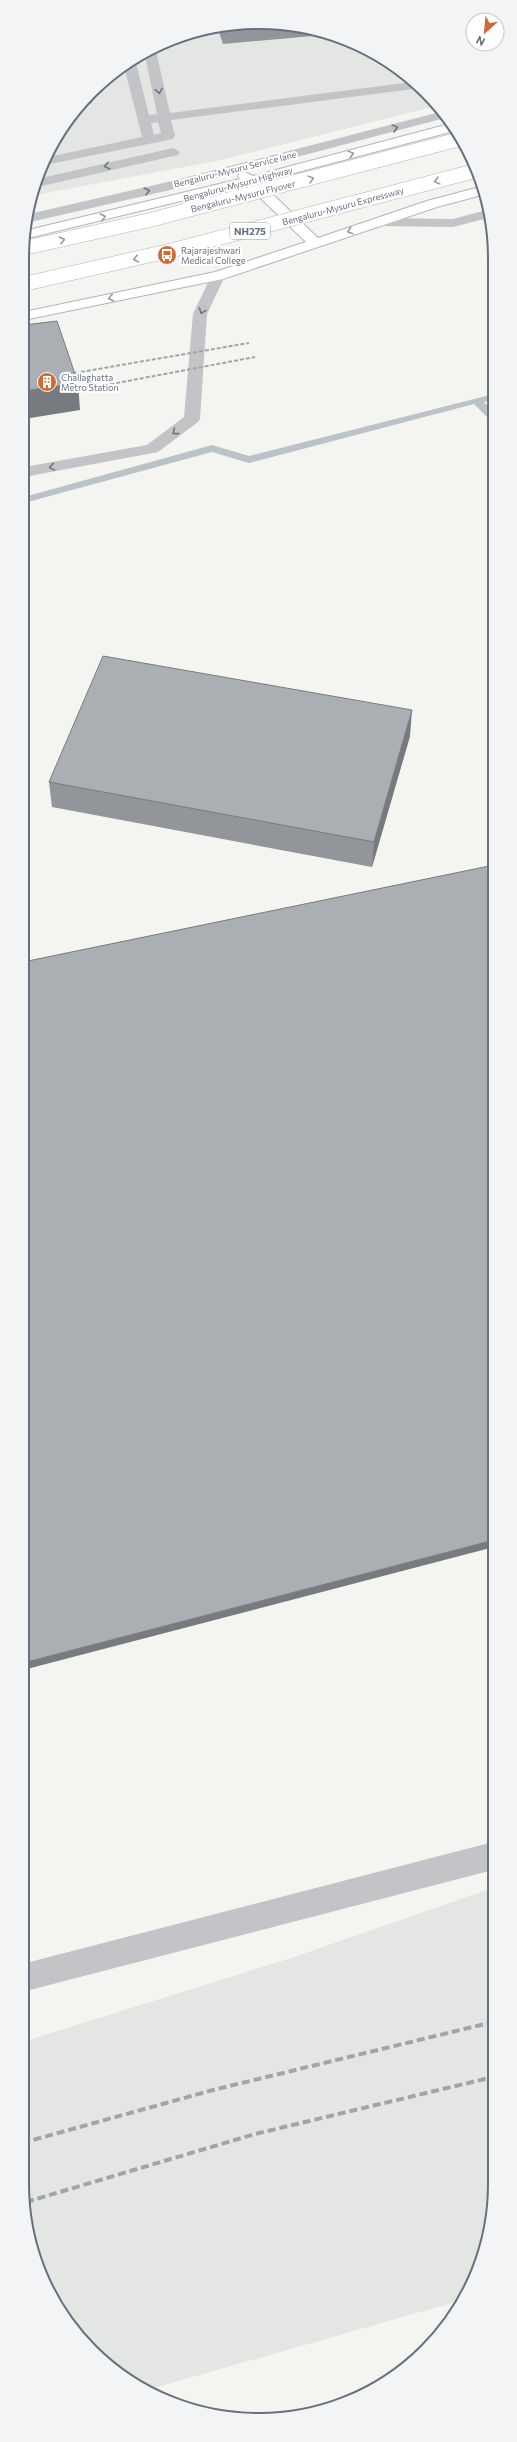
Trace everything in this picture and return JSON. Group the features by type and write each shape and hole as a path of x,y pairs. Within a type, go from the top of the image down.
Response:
{"highway":[{"name":"Bengaluru-Mysuru Highway","path":"30,233 250,181 447,128"},
{"name":"Bengaluru-Mysuru Flyover","path":"29,247 150,220 455,141"},
{"path":"237,169 316,243"},
{"name":"Bengaluru-Mysuru Expressway","path":"29,283 174,250 471,172"},
{"path":"29,315 218,276 376,222 432,204 478,192"}],"street":[{"path":"42,181 173,152 168,136 152,56"},
{"path":"131,68 144,120 150,156"},
{"path":"144,120 409,85"},
{"name":"Bengaluru-Mysuru Service lane","path":"33,218 237,169 439,116"},
{"path":"51,160 168,136"},
{"path":"376,222 453,223 484,215"},
{"path":"29,471 152,449 192,419 200,314 218,276"},
{"path":"29,1976 488,1857"}],"shaded area":[{"path":"243,29 274,29 303,33 332,41 360,53 398,76 431,107 221,160 38,194 46,171 60,144 76,119 96,96 119,76 157,53 185,41 214,33"},
{"path":"488,1890 488,2199 484,2228 476,2257 471,2271 454,2302 155,2388 119,2366 96,2346 76,2323 68,2311 46,2271 33,2228 29,2199 29,2040 294,1957"}],"building":[{"path":"57,321 78,383 29,390 29,324"},
{"path":"103,656 412,710 374,842 49,782"},
{"path":"488,866 488,1542 29,1661 29,961"}],"waterway":[{"path":"476,400 488,398"},
{"path":"29,499 212,448 249,460 476,400"},
{"path":"476,400 488,412"}],"railway":[{"path":"63,375 249,343"},
{"path":"69,392 255,357"},
{"path":"29,2141 213,2090 488,2023"},
{"path":"29,2201 255,2134 488,2078"}],"place":[{"name":"Rajarajeshwari Medical College","path":"167,255"},
{"name":"Challaghatta Metro Station","path":"47,382"}]}
